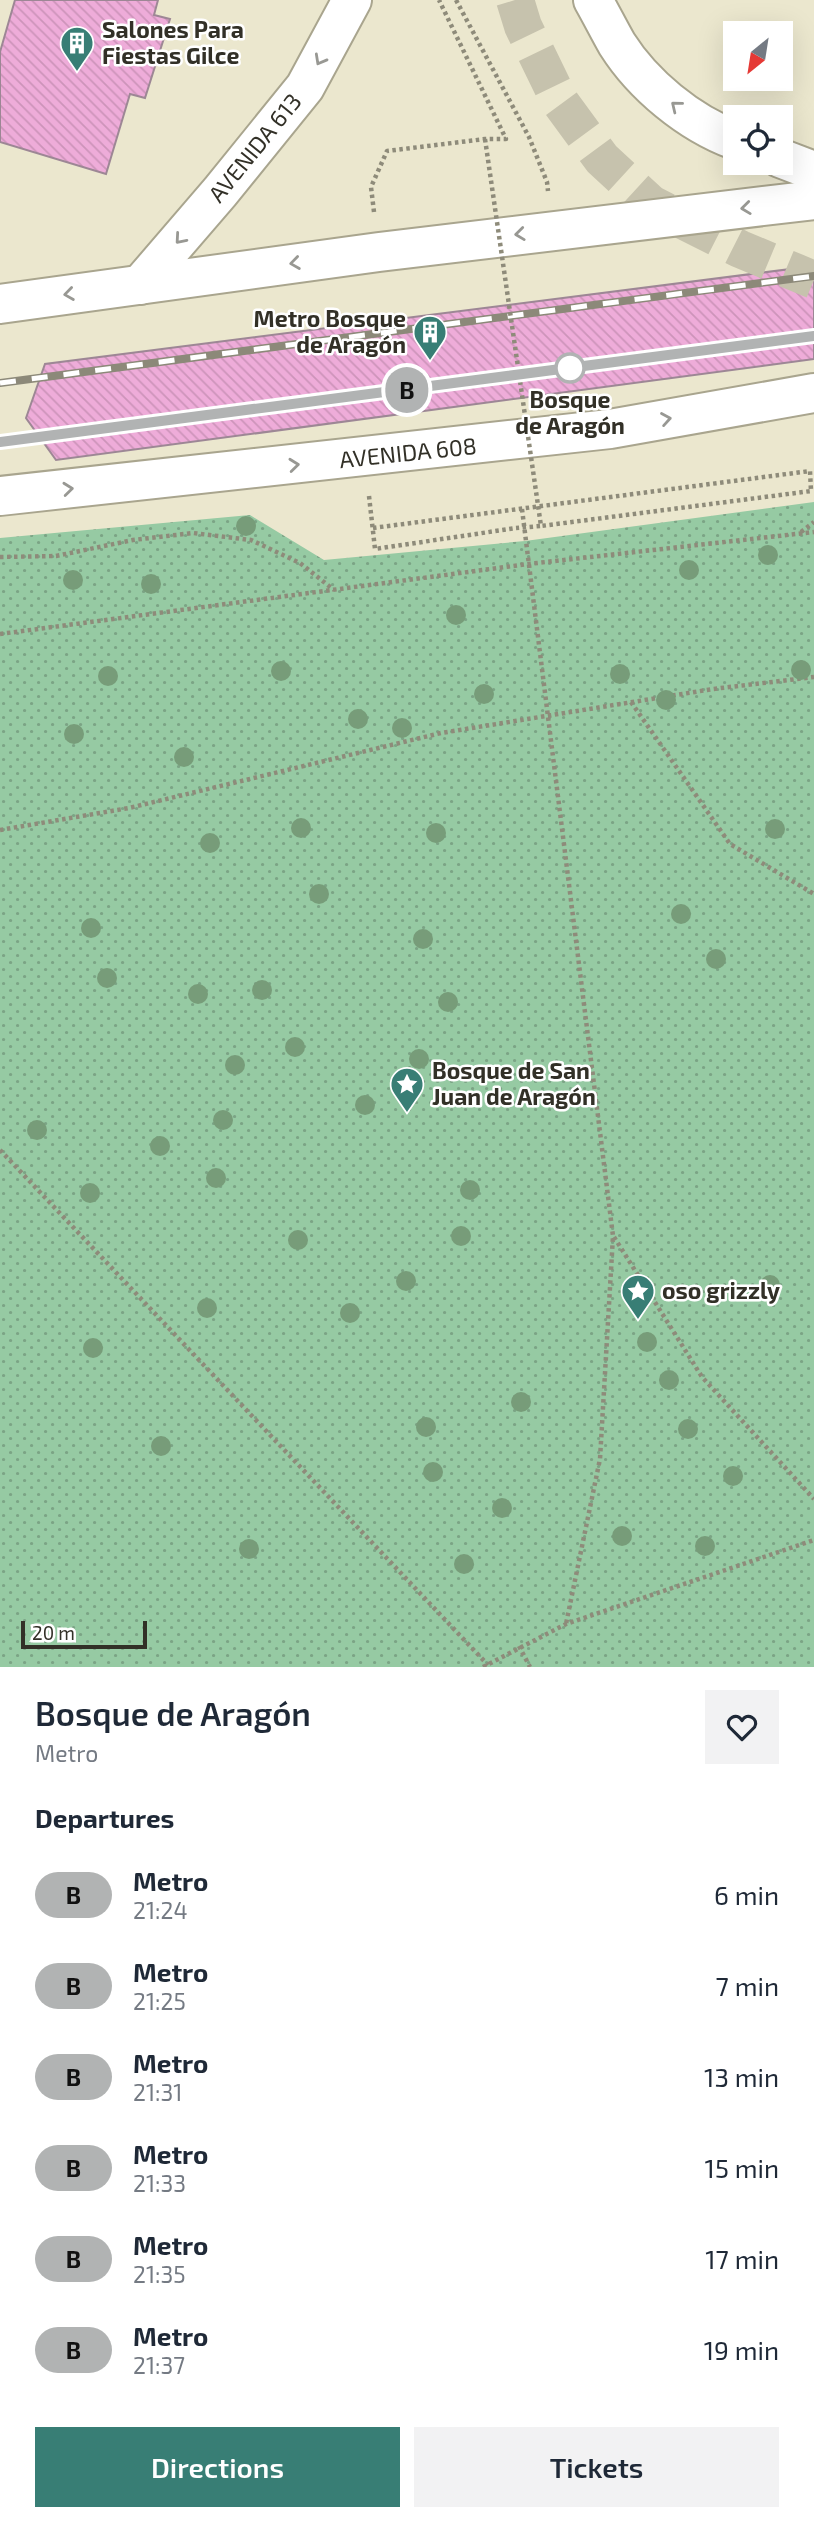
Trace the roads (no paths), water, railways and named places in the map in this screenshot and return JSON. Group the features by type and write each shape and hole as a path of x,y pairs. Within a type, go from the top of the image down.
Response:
{"main road":[{"name":"AVENIDA 613","path":"140,285 305,87 352,0"},
{"path":"593,0 618,45 650,85 685,113 723,134"},
{"path":"793,163 814,171"},
{"path":"0,304 379,252 814,200"},
{"name":"AVENIDA 608","path":"0,496 610,429 814,393"}],"tunnel":[{"path":"515,0 523,26 560,102 602,159 651,204 740,249 814,280"}],"railway":[{"path":"0,383 814,276"},
{"path":"0,442 814,336"}],"metro line":[{"name":"B","path":"0,442 814,336"}],"place":[{"name":"Salones Para Fiestas Gilce","path":"77,73"},
{"name":"Metro Bosque de Aragón","path":"430,362"},
{"name":"Bosque de Aragón","path":"570,368"},
{"name":"Bosque de San Juan de Aragón","path":"407,1114"},
{"name":"oso grizzly","path":"638,1321"}]}
